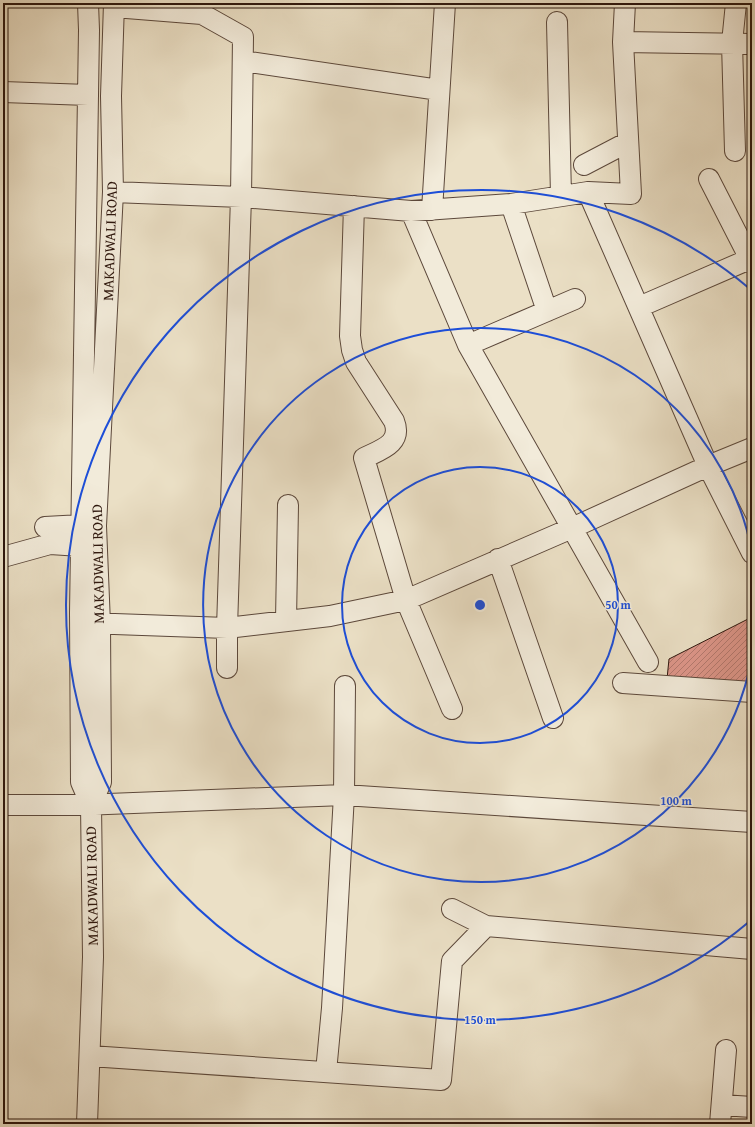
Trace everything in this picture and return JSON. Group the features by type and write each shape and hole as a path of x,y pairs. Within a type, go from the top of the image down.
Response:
{"street":[{"path":"88,3 89,30 81,546 90,623 81,782 91,805"},
{"path":"432,210 445,3"},
{"path":"113,192 241,197 411,211 511,204 588,192 631,194 623,42 625,3"},
{"path":"735,151 732,43 736,3"},
{"path":"114,5 202,9 243,36 241,197 227,668"},
{"name":"MAKADWALI ROAD","path":"90,623 113,192 112,96 114,5"},
{"path":"557,22 560,196"},
{"path":"623,42 752,44"},
{"path":"243,61 439,90"},
{"path":"3,92 88,95"},
{"path":"584,165 628,142"},
{"path":"639,307 751,260 709,178"},
{"path":"588,192 708,466 752,553"},
{"path":"511,204 547,311"},
{"path":"354,206 350,336 352,350 356,362 394,421 397,434 388,445 364,458 406,600 452,709"},
{"path":"411,211 468,345 648,662"},
{"path":"468,345 575,299"},
{"path":"90,623 227,628 330,616 406,600 572,528 708,466 752,448"},
{"path":"286,621 288,505"},
{"path":"45,527 82,525"},
{"path":"3,557 50,544 81,546"},
{"path":"498,559 552,718"},
{"path":"623,683 752,692"},
{"path":"326,1072 332,1008 344,795 345,686"},
{"path":"3,805 91,805 344,795 752,822"},
{"name":"MAKADWALI ROAD","path":"87,1124 93,957 91,805"},
{"path":"452,910 486,926 752,949"},
{"path":"90,1056 441,1080 452,961 486,926"},
{"path":"720,1124 726,1050"},
{"path":"722,1104 752,1107"}],"building":[{"path":"752,617 752,684 667,679 669,659"}]}
